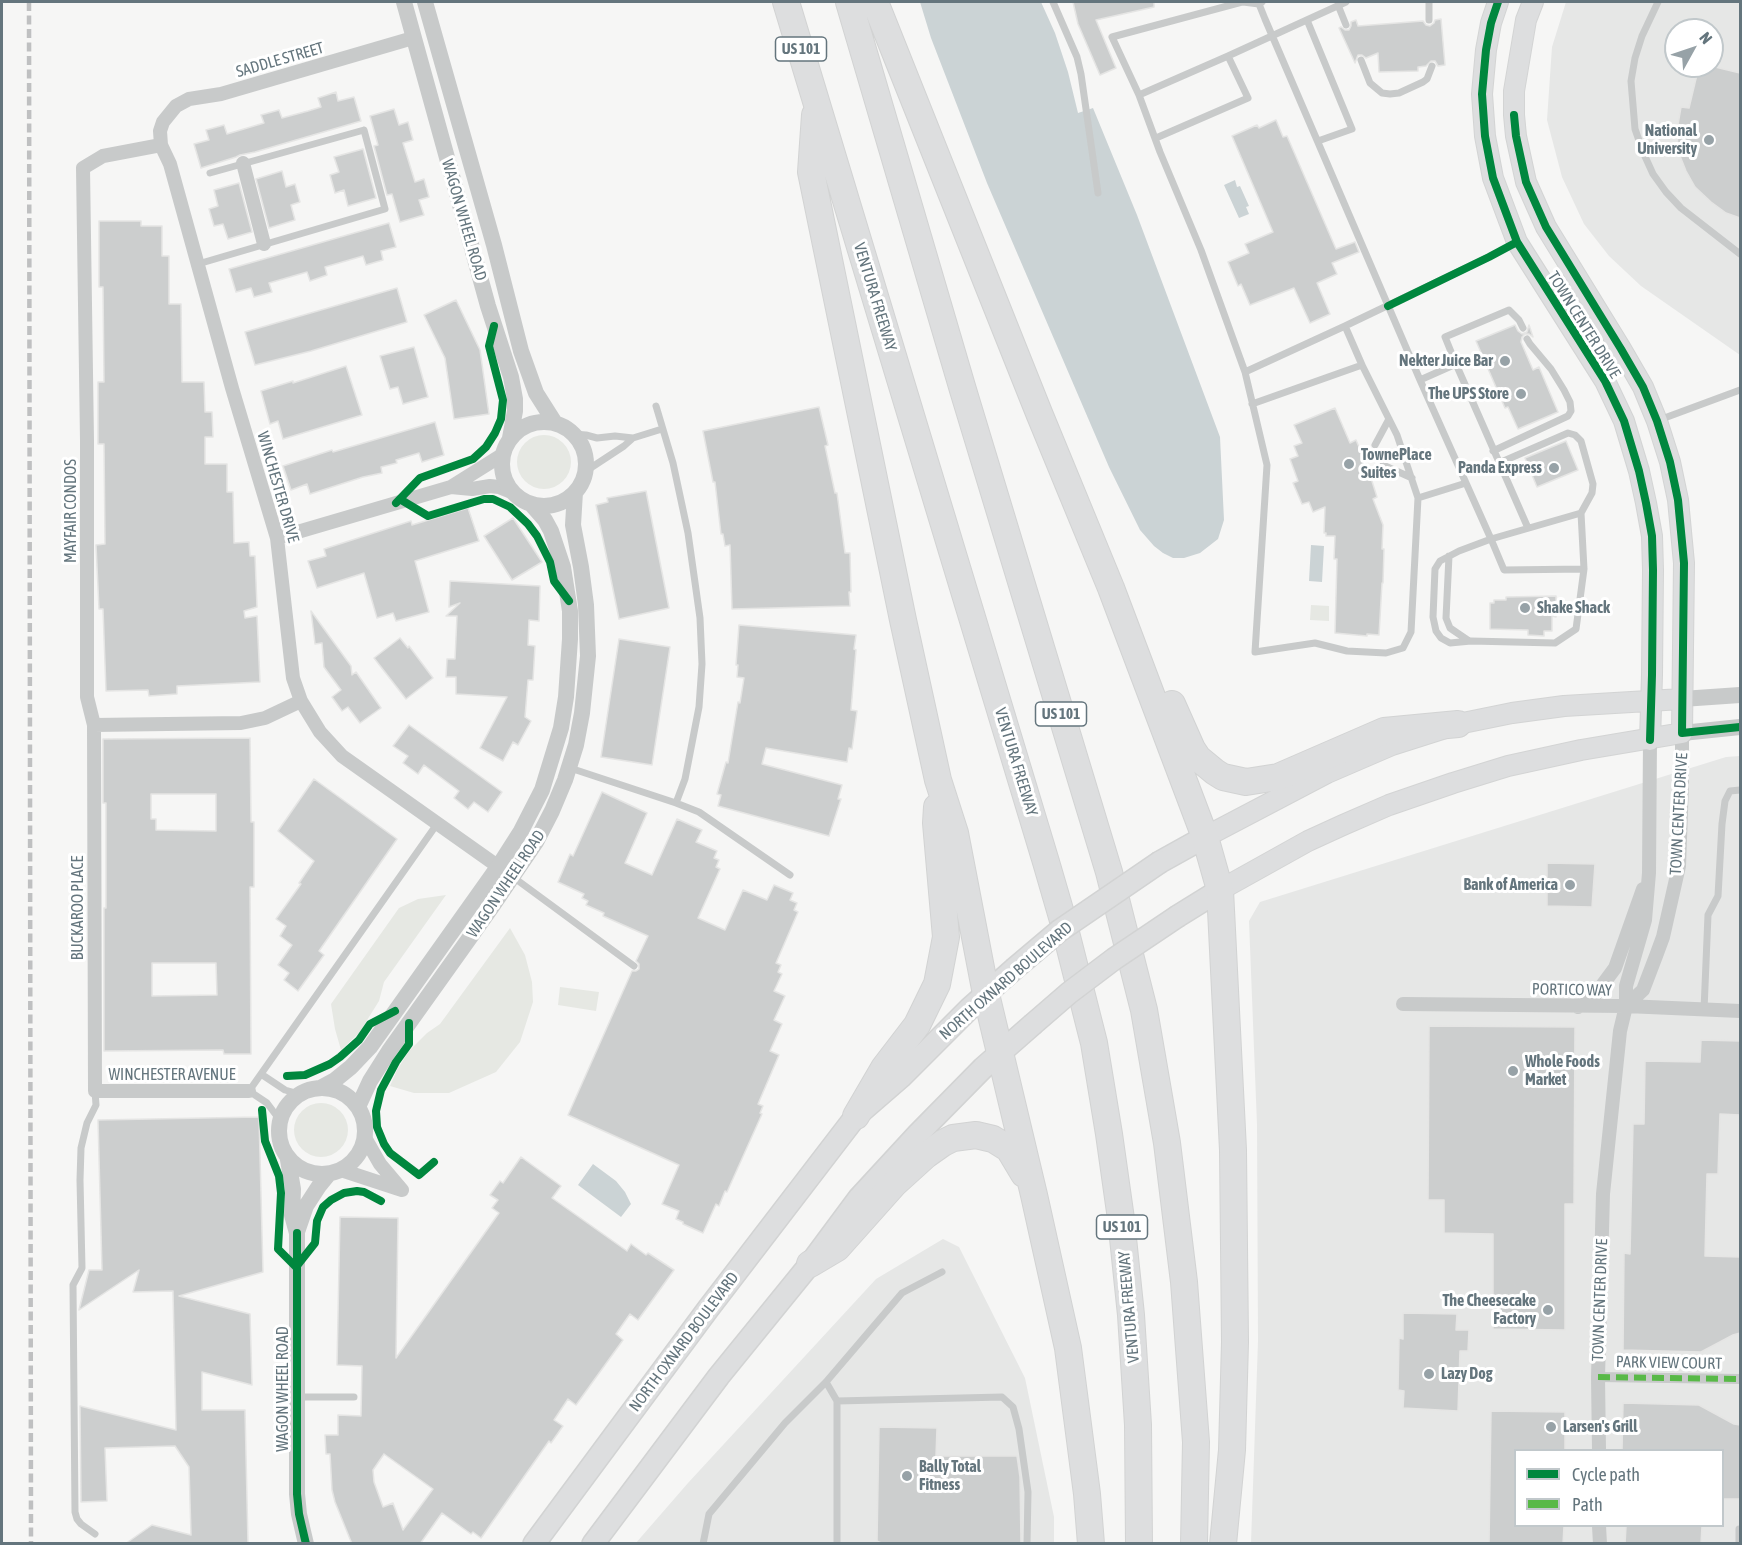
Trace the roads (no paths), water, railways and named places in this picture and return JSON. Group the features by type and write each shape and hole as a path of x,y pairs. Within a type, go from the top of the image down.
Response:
{"highway":[{"name":"VENTURA FREEWAY","path":"786,2 1046,862 1094,1043 1118,1198 1131,1315 1138,1425 1139,1544"},
{"name":"US 101","path":"849,2 963,390 1109,872 1144,1010 1167,1143 1184,1282 1196,1442 1194,1544"},
{"path":"875,2 1111,588 1205,837 1220,890 1233,1150 1235,1342 1232,1450 1223,1544"},
{"path":"816,97 811,172 903,620 938,780 955,833 986,994 1068,1348 1087,1494 1090,1544"},
{"path":"1111,588 1137,626 1192,749 1206,765 1223,777 1246,782 1278,777 1384,731 1458,724"},
{"path":"856,1116 884,1068 918,1025 938,980 946,937 936,823 938,780"},
{"path":"810,1264 837,1248 894,1184 926,1155 953,1138 976,1134 993,1139 1009,1149 1020,1165 1034,1195"}],"main road":[{"name":"TOWN CENTER DRIVE","path":"1498,2 1486,50 1482,94 1485,136 1493,178 1517,242 1605,381 1624,421 1639,471 1652,536 1650,740"},
{"name":"TOWN CENTER DRIVE","path":"1533,2 1526,20 1514,91 1516,136 1526,182 1546,227 1643,387 1670,462 1678,500 1684,563 1682,734"},
{"path":"1517,242 1546,227"},
{"name":"NORTH OXNARD BOULEVARD","path":"534,1544 708,1309 856,1116 901,1077 986,994 1059,931 1160,862 1327,773 1392,745 1458,724 1512,713 1564,706 1682,699"},
{"path":"593,1544 719,1376 810,1264 859,1198 918,1134 1001,1052 1069,993 1114,959 1220,890 1308,841 1389,805 1508,766 1570,752 1682,734"}],"street":[{"name":"WAGON WHEEL ROAD","path":"404,2 488,306 511,378 515,411 510,438"},
{"name":"WAGON WHEEL ROAD","path":"425,2 494,245 520,351 536,393 555,423"},
{"name":"SADDLE STREET","path":"163,122 176,106 189,99 221,94 413,38"},
{"name":"WINCHESTER DRIVE","path":"163,122 160,131 161,145 170,164 244,427 278,538 293,678 301,701 320,732 342,756 513,877"},
{"name":"MAYFAIR CONDOS","path":"94,724 87,697 87,441 83,168 103,156 161,145"},
{"path":"243,163 264,244"},
{"path":"543,421 555,423 574,434 582,445 586,458 586,471 575,492 566,500 543,506 522,500 514,493 506,482 502,469 502,455 510,438 519,429 530,423 543,421"},
{"path":"278,538 451,488 502,455"},
{"path":"451,488 472,489 490,486 514,493"},
{"name":"WAGON WHEEL ROAD","path":"358,1107 370,1081 389,1051 536,842 569,768 582,713 588,656 586,605 573,525 575,492"},
{"name":"WAGON WHEEL ROAD","path":"322,1087 351,1067 370,1047 498,867 521,831 542,789 561,728 568,680 570,611 563,567 551,531 531,504"},
{"name":"NORTH OXNARD BOULEVARD","path":"1682,699 1740,695"},
{"path":"94,724 241,723 265,718 301,701"},
{"name":"BUCKAROO PLACE","path":"94,724 95,1091"},
{"path":"1682,734 1740,727"},
{"name":"TOWN CENTER DRIVE","path":"1626,1006 1643,990 1656,956 1663,937 1679,866 1682,734"},
{"name":"TOWN CENTER DRIVE","path":"1599,1449 1598,1377 1603,1194 1620,1031 1626,1006 1626,986 1645,920 1649,873 1650,740"},
{"name":"TOWN CENTER DRIVE","path":"1578,1006 1595,994 1614,968 1649,873"},
{"name":"PORTICO WAY","path":"1403,1004 1626,1006 1740,1011"},
{"path":"334,1173 352,1160 360,1150 365,1127 358,1107 348,1096 337,1090 322,1087 299,1095 289,1103 279,1119 280,1141 288,1160 312,1174 334,1173 402,1190 380,1164 364,1136"},
{"name":"WINCHESTER AVENUE","path":"95,1091 249,1091"},
{"name":"WAGON WHEEL ROAD","path":"288,1160 293,1189 292,1215 297,1233 297,1494 298,1514 306,1544"},
{"name":"WAGON WHEEL ROAD","path":"297,1233 306,1206 334,1173"},
{"name":"PARK VIEW COURT","path":"1598,1377 1740,1379"},
{"path":"1599,1527 1600,1544"}],"lane":[{"path":"1053,2 1077,57 1098,193"},
{"path":"1345,326 1397,435 1418,498 1411,632 1403,648 1386,653 1347,651 1316,643 1255,652 1267,465 1245,372 1201,250 1139,95 1112,37 1243,2 1261,3 1272,36 1504,570 1584,570"},
{"path":"1139,95 1346,2"},
{"path":"1429,20 1430,2"},
{"path":"1658,2 1642,36 1635,58 1631,81 1635,129 1653,174 1666,192 1694,219 1740,254"},
{"path":"1338,5 1346,25"},
{"path":"1307,20 1352,129 1317,141"},
{"path":"1156,138 1248,98 1228,56"},
{"path":"1361,60 1376,89 1390,94 1399,93 1423,82 1427,79 1432,66"},
{"path":"198,264 385,209 364,130 210,173"},
{"path":"1245,372 1388,306 1517,242"},
{"path":"1523,328 1509,310 1445,338 1528,528"},
{"path":"1493,451 1568,416 1571,411 1570,402 1564,390 1551,369 1527,339"},
{"path":"1252,404 1362,364"},
{"path":"1420,380 1456,364"},
{"path":"1657,421 1740,390"},
{"path":"657,406 673,463 688,533 702,664 699,707 685,779 676,803"},
{"path":"1375,445 1389,419"},
{"path":"574,434 597,438 615,436 633,438 662,429"},
{"path":"1498,463 1568,433 1575,435 1581,441 1593,484 1592,493 1581,513 1584,570 1576,629 1555,643 1471,641 1450,643 1441,638 1436,630 1433,617 1435,569 1440,561 1491,538 1581,513"},
{"path":"586,471 633,438"},
{"path":"1383,465 1412,478"},
{"path":"1418,498 1466,483"},
{"path":"1449,556 1446,618 1450,628 1471,641"},
{"path":"569,768 676,803 710,818 790,874"},
{"path":"1704,1010 1708,915 1718,896 1725,801 1730,791 1740,790"},
{"path":"279,1119 267,1103 249,1091 437,824"},
{"path":"513,877 634,966"},
{"path":"261,1074 285,1090 299,1095"},
{"path":"95,1091 96,1105 87,1123 81,1148 82,1268 73,1285 75,1512 81,1524 95,1534"},
{"path":"703,1544 709,1514 785,1423 826,1382 902,1293 942,1272"},
{"path":"826,1382 837,1401 837,1544"},
{"path":"296,1398 354,1396"},
{"path":"837,1401 1002,1396 1013,1407 1018,1429 1028,1492 1027,1544"},
{"path":"1739,1529 1739,1544"}],"railway":[{"path":"29,2 31,1544"}],"place":[{"name":"National University","path":"1709,140"},
{"name":"Nekter Juice Bar","path":"1505,361"},
{"name":"The UPS Store","path":"1521,394"},
{"name":"TownePlace Suites","path":"1349,464"},
{"name":"Panda Express","path":"1554,468"},
{"name":"Shake Shack","path":"1525,608"},
{"name":"Bank of America","path":"1570,885"},
{"name":"Whole Foods Market","path":"1513,1071"},
{"name":"The Cheesecake Factory","path":"1548,1310"},
{"name":"Lazy Dog","path":"1429,1374"},
{"name":"Larsen's Grill","path":"1551,1427"},
{"name":"Bally Total Fitness","path":"907,1476"}]}
